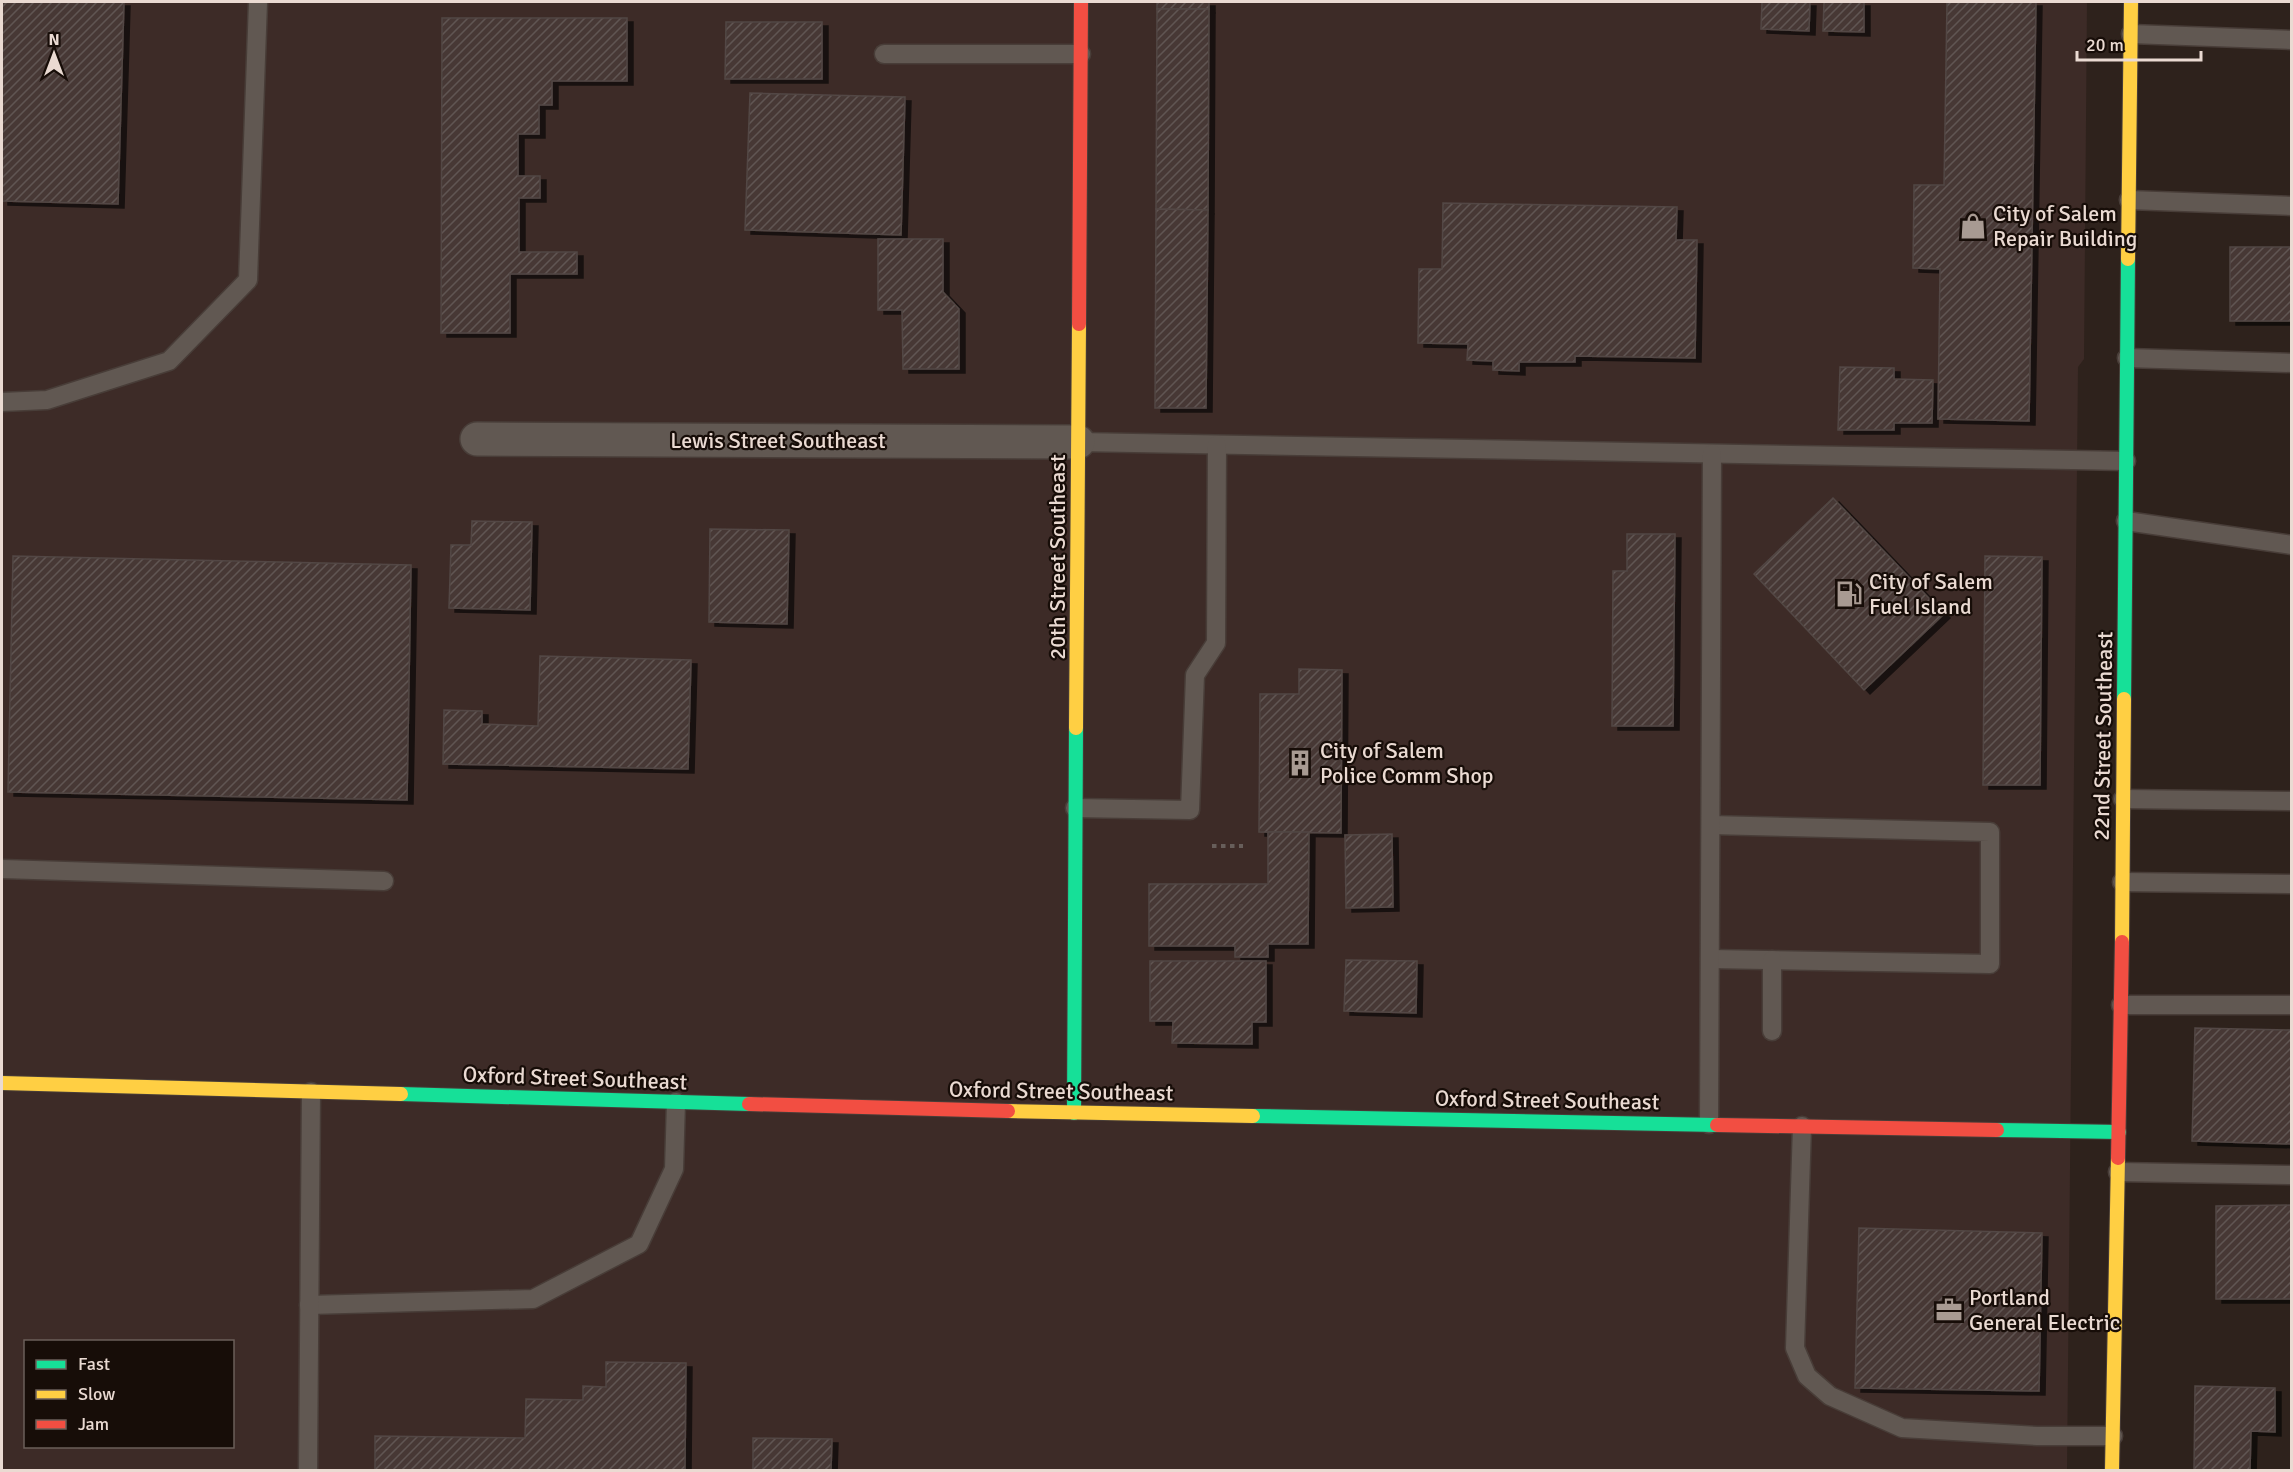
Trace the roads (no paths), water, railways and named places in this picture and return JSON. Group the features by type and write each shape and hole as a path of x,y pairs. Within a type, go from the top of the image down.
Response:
{"street":[{"name":"20th Street Southeast","path":"1074,1113 1081,2"},
{"name":"22nd Street Southeast","path":"2112,1470 2120,1132 2131,2"},
{"name":"Lewis Street Southeast","path":"477,439 1078,442"},
{"name":"Oxford Street Southeast","path":"2,1083 1074,1113 2120,1132"}],"lane":[{"path":"2,402 47,400 169,361 248,280 258,2"},
{"path":"2131,34 2292,40"},
{"path":"884,54 1081,54"},
{"path":"2129,200 2292,206"},
{"path":"2127,358 2292,363"},
{"path":"1078,442 2126,461"},
{"path":"1076,808 1190,810 1195,675 1216,643 1217,445"},
{"path":"1709,1124 1712,454"},
{"path":"2126,521 2292,545"},
{"path":"2123,799 2292,801"},
{"path":"1710,959 1990,964 1990,832 1711,825"},
{"path":"2,869 384,881"},
{"path":"2122,882 2292,884"},
{"path":"1772,960 1772,1031"},
{"path":"2121,1005 2292,1005"},
{"path":"308,1470 311,1092"},
{"path":"309,1305 533,1299 639,1244 674,1169 676,1102"},
{"path":"1802,1126 1795,1348 1807,1376 1830,1395 1902,1428 2037,1436 2113,1436"},
{"path":"2118,1172 2292,1175"}],"place":[{"name":"City of Salem Repair Building","path":"1973,226"},
{"name":"City of Salem Fuel Island","path":"1849,594"},
{"name":"City of Salem Police Comm Shop","path":"1300,763"},
{"name":"Portland General Electric","path":"1949,1310"}]}
